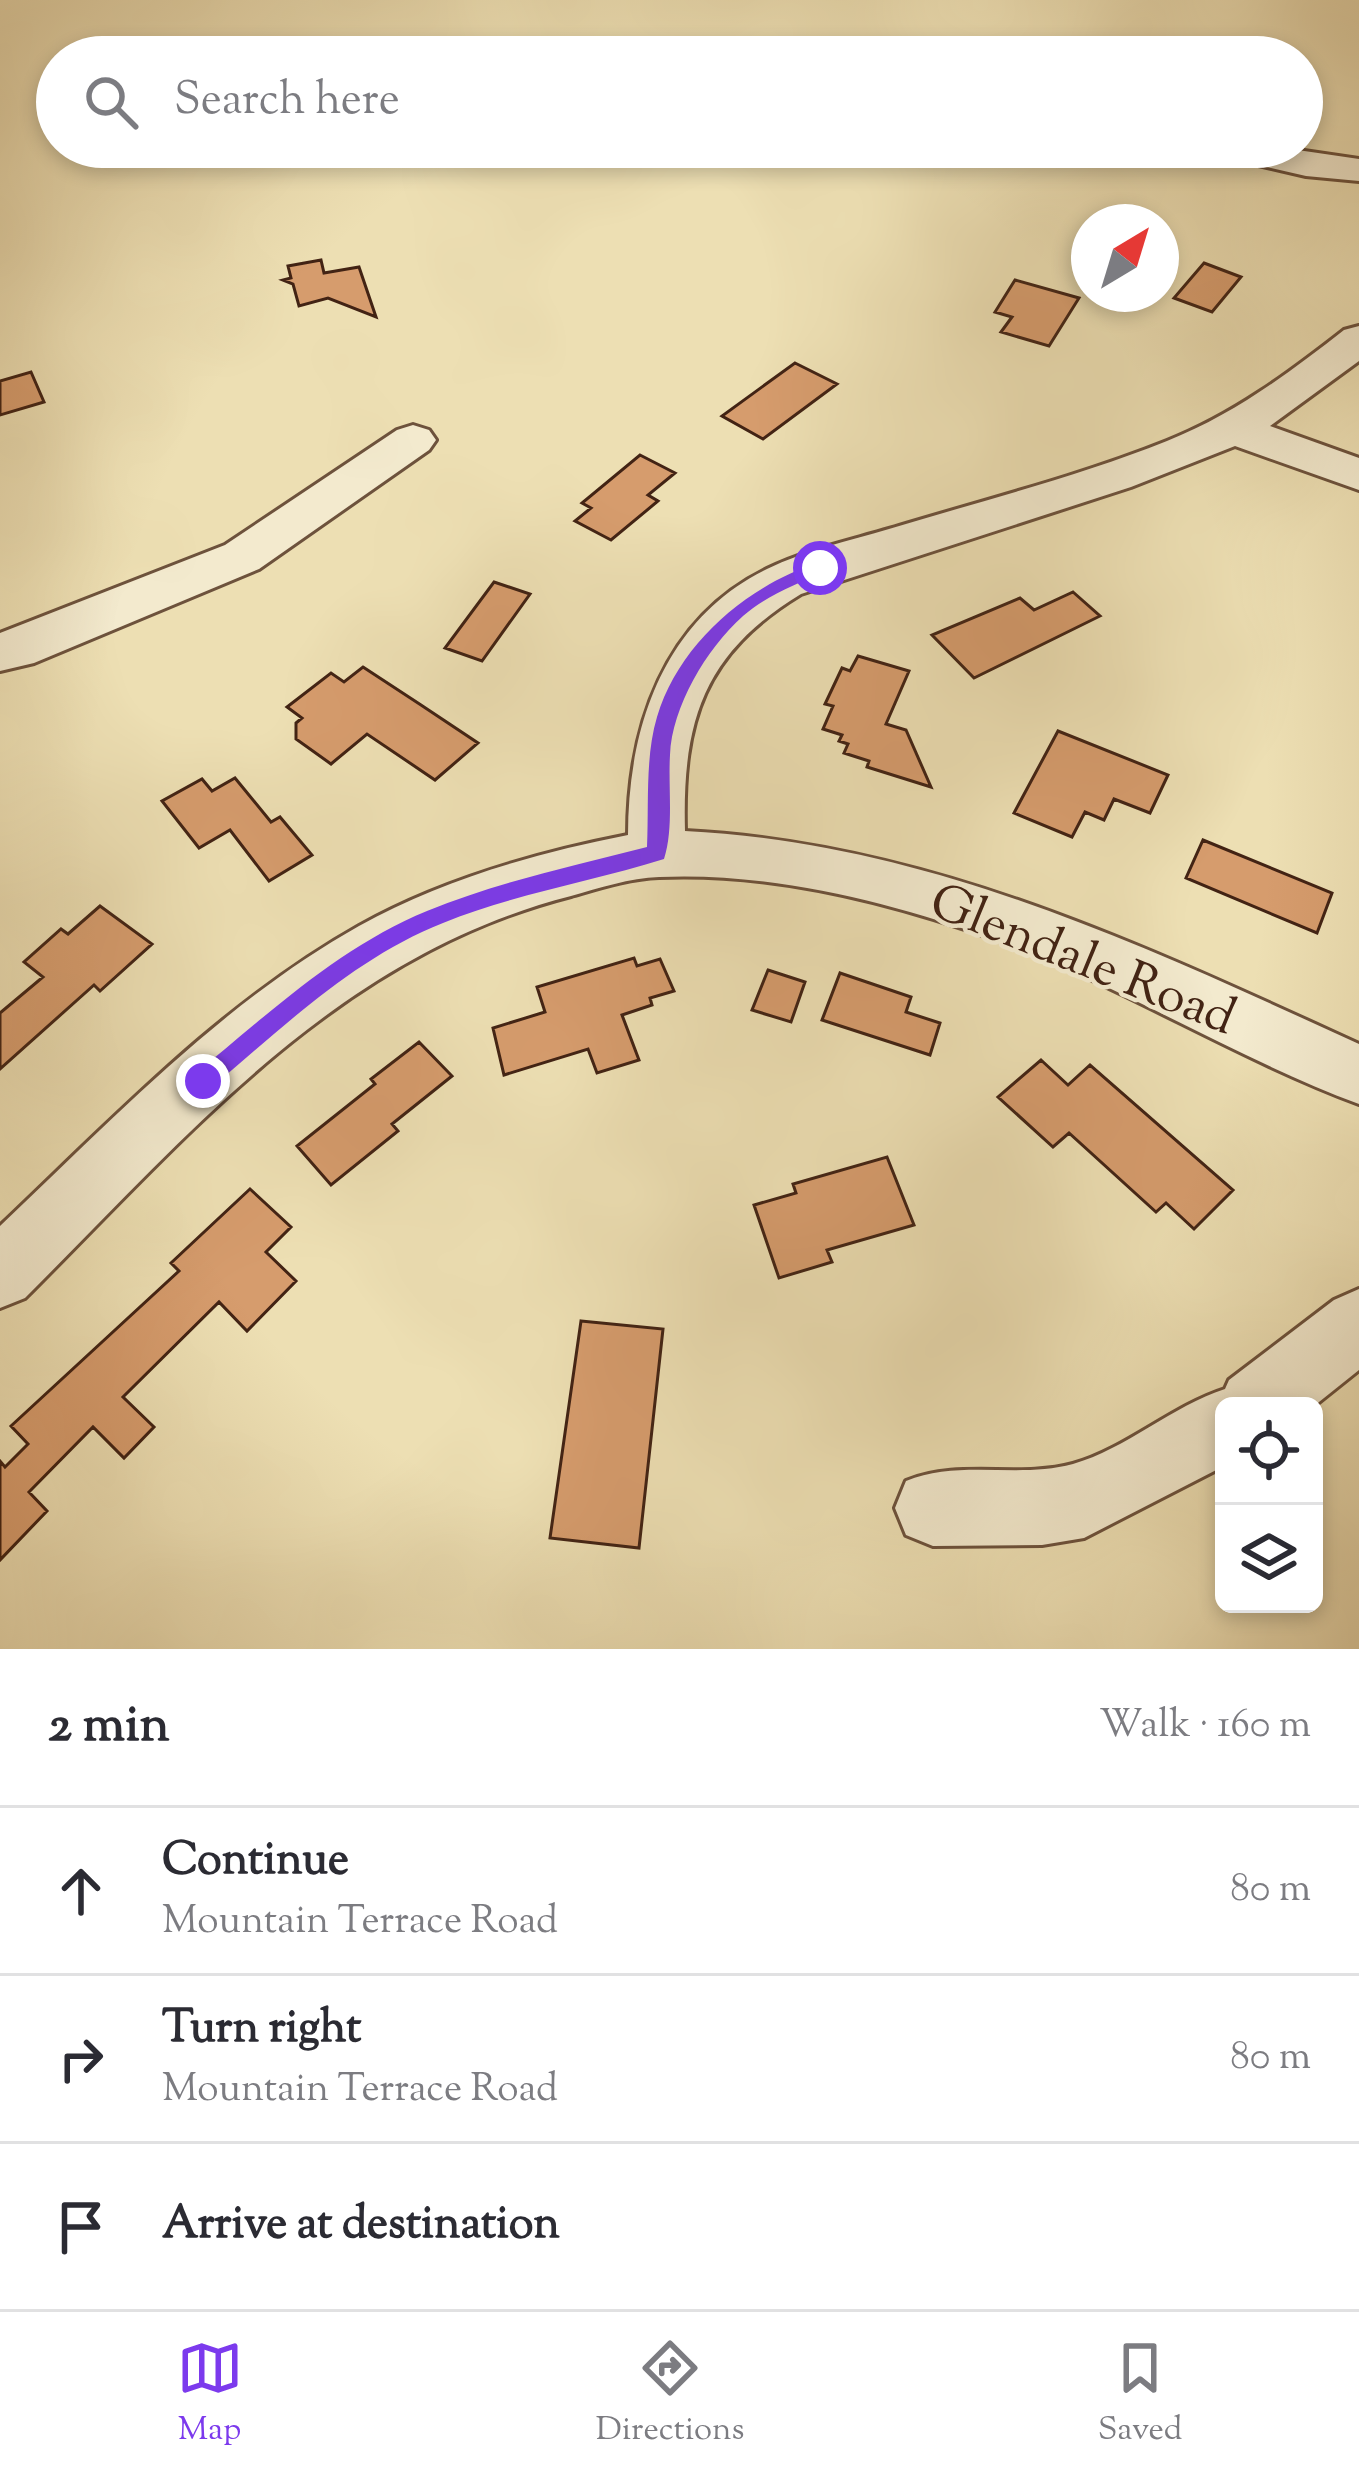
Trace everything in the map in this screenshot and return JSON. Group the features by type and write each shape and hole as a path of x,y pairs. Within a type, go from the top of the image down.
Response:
{"street":[{"path":"1323,167 1359,170"},
{"path":"657,853 655,816 666,718 698,656 748,602 820,568 1183,452 1233,430 1288,396 1359,339"},
{"path":"1233,430 1359,475"},
{"path":"0,652 242,557 413,440"},
{"name":"Glendale Road","path":"0,1274 203,1081 347,965 431,918 520,887 657,853 710,853 800,864 945,894 1017,919 1359,1075"},
{"path":"1267,1397 1359,1325"},
{"path":"933,1508 1042,1508 1084,1500 1215,1431"}],"building":[{"path":"321,260 324,273 359,267 376,317 328,298 299,306 293,284 283,280 291,278 288,266"},
{"path":"1204,263 1241,277 1212,312 1179,300 1179,292"},
{"path":"1015,280 1071,296 1071,311 1049,346 1001,332 1012,317 995,312"},
{"path":"795,363 837,384 763,439 722,416"},
{"path":"31,372 44,402 0,415 0,381"},
{"path":"640,455 675,473 648,495 658,501 611,540 575,521 591,508 582,503"},
{"path":"494,582 530,594 482,661 445,648"},
{"path":"1073,592 1100,616 974,678 932,635 1020,598 1034,610"},
{"path":"858,656 909,671 886,724 906,730 931,787 867,767 869,761 844,753 848,744 839,741 842,735 823,729 833,706 825,704 842,668 850,671"},
{"path":"363,667 478,743 435,780 367,734 331,764 296,739 296,723 302,718 287,707 331,673 344,682"},
{"path":"1058,731 1168,775 1150,813 1114,799 1104,820 1085,812 1072,837 1014,813"},
{"path":"235,778 271,822 280,817 312,855 269,881 230,830 199,848 162,801 202,779 212,791"},
{"path":"1203,840 1332,893 1317,933 1186,878"},
{"path":"100,906 152,944 100,991 94,985 0,1069 0,1013 43,977 24,962 61,929 68,934"},
{"path":"634,958 637,966 660,959 674,991 650,998 652,1005 622,1015 639,1060 597,1073 588,1049 504,1075 493,1028 545,1012 537,987"},
{"path":"768,970 805,982 791,1022 752,1010"},
{"path":"840,973 911,997 906,1012 940,1023 930,1055 822,1020"},
{"path":"419,1042 452,1076 392,1124 398,1131 331,1185 297,1146"},
{"path":"1041,1060 1068,1085 1090,1065 1233,1190 1194,1229 1166,1203 1156,1212 1069,1133 1053,1147 998,1097"},
{"path":"887,1157 914,1225 827,1250 832,1262 779,1278 754,1205 796,1193 793,1184"},
{"path":"250,1189 291,1227 266,1252 296,1281 247,1331 219,1302 123,1397 154,1427 124,1458 93,1427 29,1492 47,1511 0,1560 0,1461 5,1467 28,1444 11,1426 179,1271 171,1263"},
{"path":"581,1321 663,1329 639,1548 550,1538"}],"route":[{"path":"203,1081 330,976 431,918 520,887 657,853 661,749 666,718 680,686 698,656 736,612 783,582 820,568"}]}
